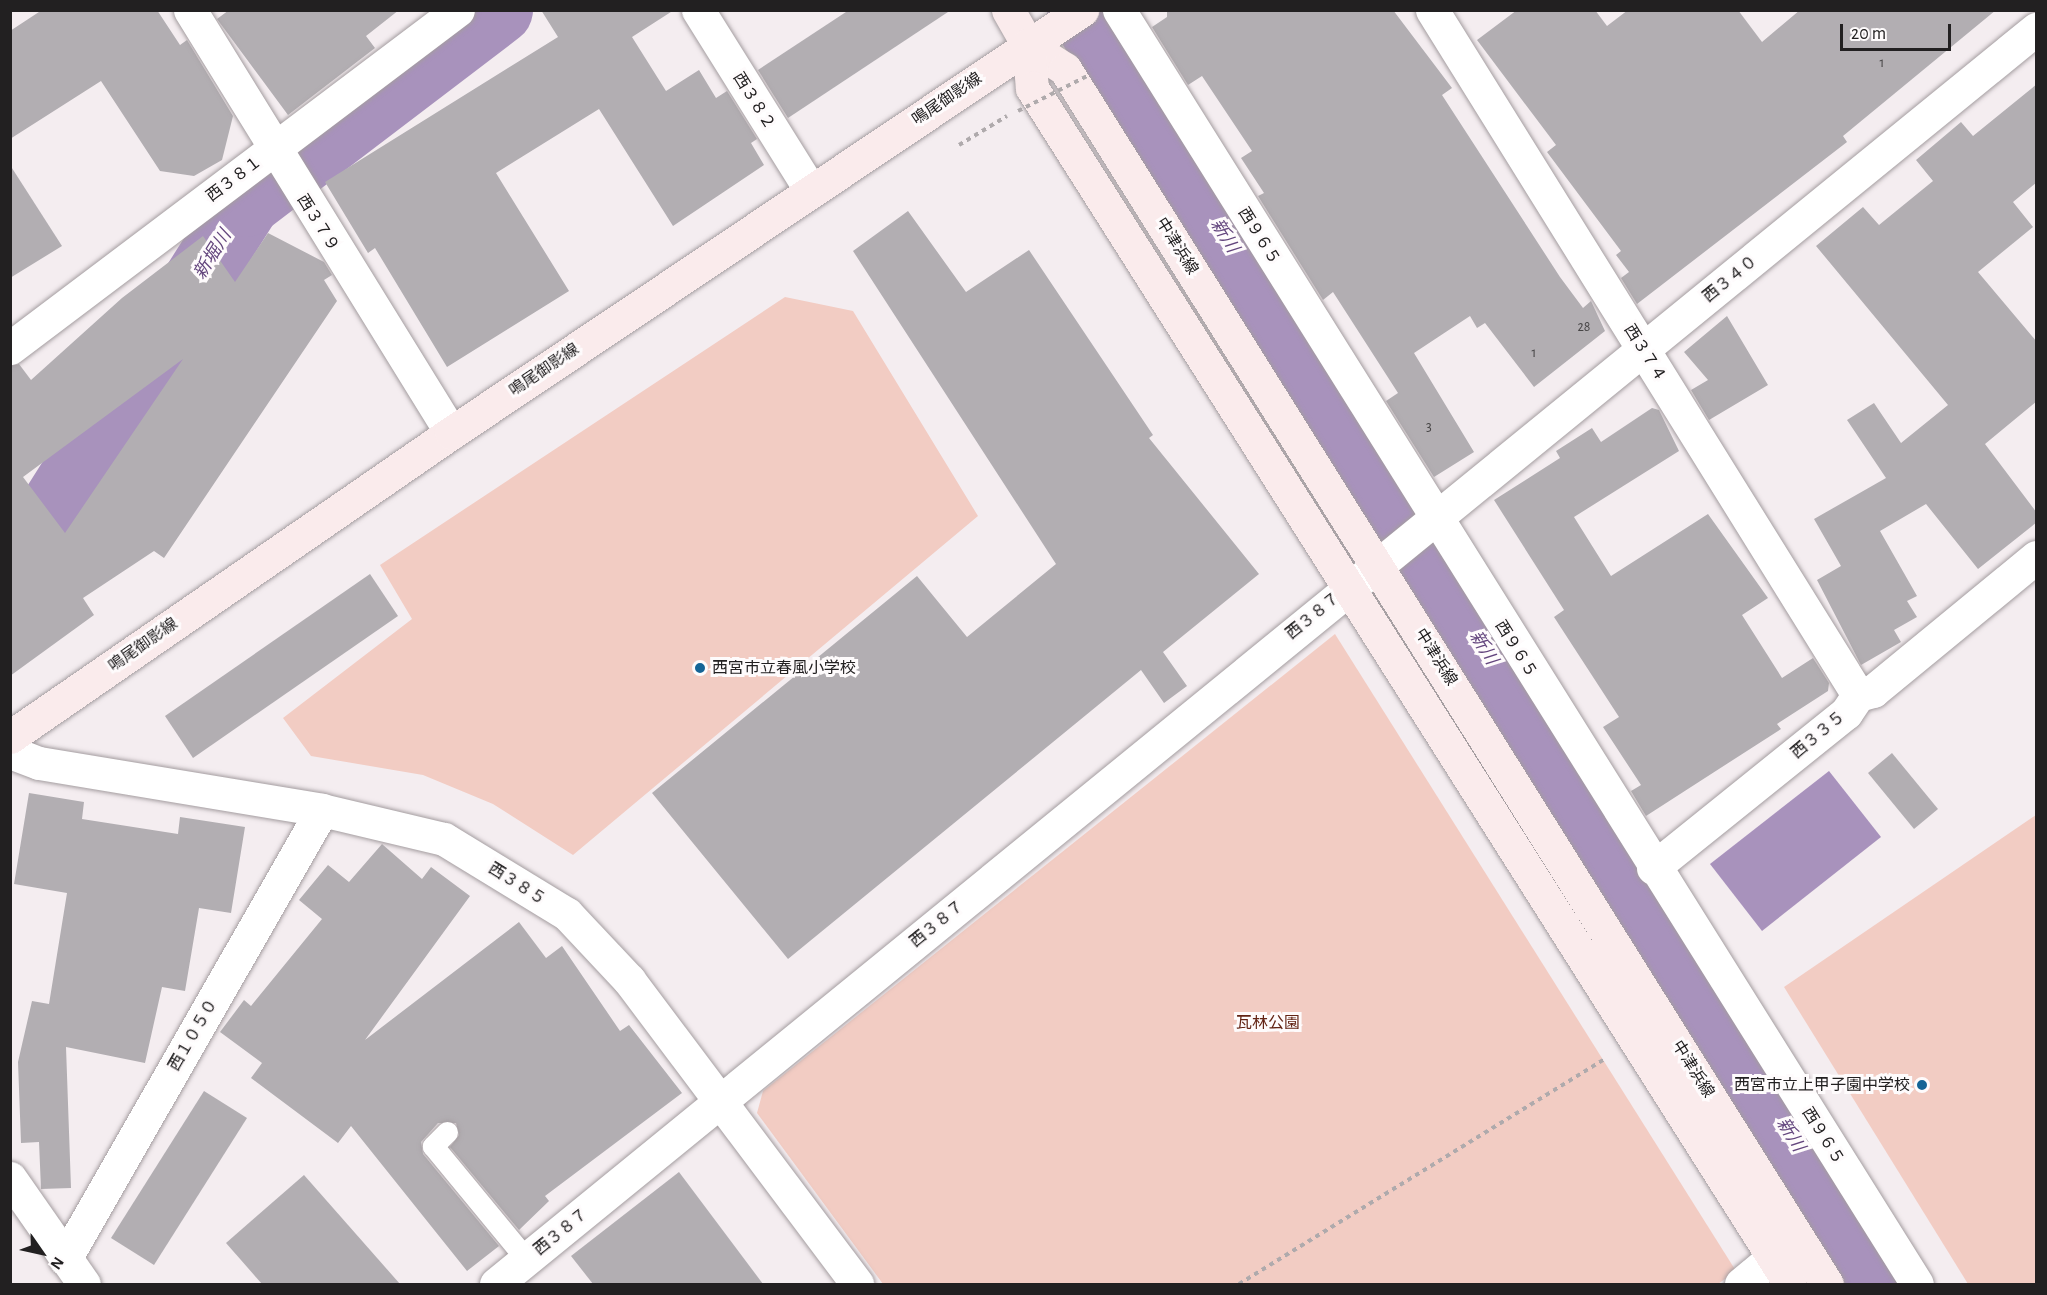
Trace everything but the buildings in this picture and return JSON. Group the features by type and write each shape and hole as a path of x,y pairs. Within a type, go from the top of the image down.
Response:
{"street":[{"name":"西３７９","path":"189,10 284,169 451,432"},
{"name":"西３８１","path":"10,348 284,169 458,10"},
{"name":"西３８２","path":"698,10 811,191"},
{"name":"中津浜線","path":"1008,10 1028,45 1032,88 1351,585 1787,1260 1827,1284"},
{"name":"西９６５","path":"1119,10 1430,525 1653,868 1917,1284"},
{"name":"西３７４","path":"1432,10 1858,695"},
{"name":"鳴尾御影線","path":"10,737 451,432 1073,16"},
{"name":"西３４０","path":"1430,525 2037,29"},
{"name":"中津浜線","path":"1028,45 1065,69 1385,558 1787,1260"},
{"name":"西３８７","path":"496,1284 1351,585 1430,525"},
{"name":"西３３５","path":"1653,868 1846,713 1858,695 1873,691 2037,557"},
{"name":"西３８５","path":"10,752 39,763 322,810 444,839 567,914 629,980 857,1284"},
{"name":"西１０５０","path":"74,1272 322,810"},
{"path":"10,1178 74,1272"},
{"path":"1741,1284 1787,1260"}],"lane":[{"path":"447,1132 433,1146 526,1260"}],"path":[{"path":"958,145 1018,111 1088,76"},
{"path":"1239,1284 1609,1056"}],"green space":[{"path":"785,297 853,311 978,516 573,855 493,804 423,775 311,756 283,718 412,619 380,565"},
{"name":"瓦林公園","path":"1335,634 1736,1271 1718,1284 883,1284 757,1113 763,1091"},
{"path":"2036,815 2036,1284 1968,1284 1784,987"}],"shaded area":[{"path":"1829,771 1881,837 1762,931 1710,864"}],"waterway":[{"name":"新堀川","path":"10,577 246,203 499,10"},
{"name":"新川","path":"1081,10 1885,1284"}],"place":[{"name":"西宮市立春風小学校","path":"700,668"},
{"name":"西宮市立上甲子園中学校","path":"1922,1085"}]}
